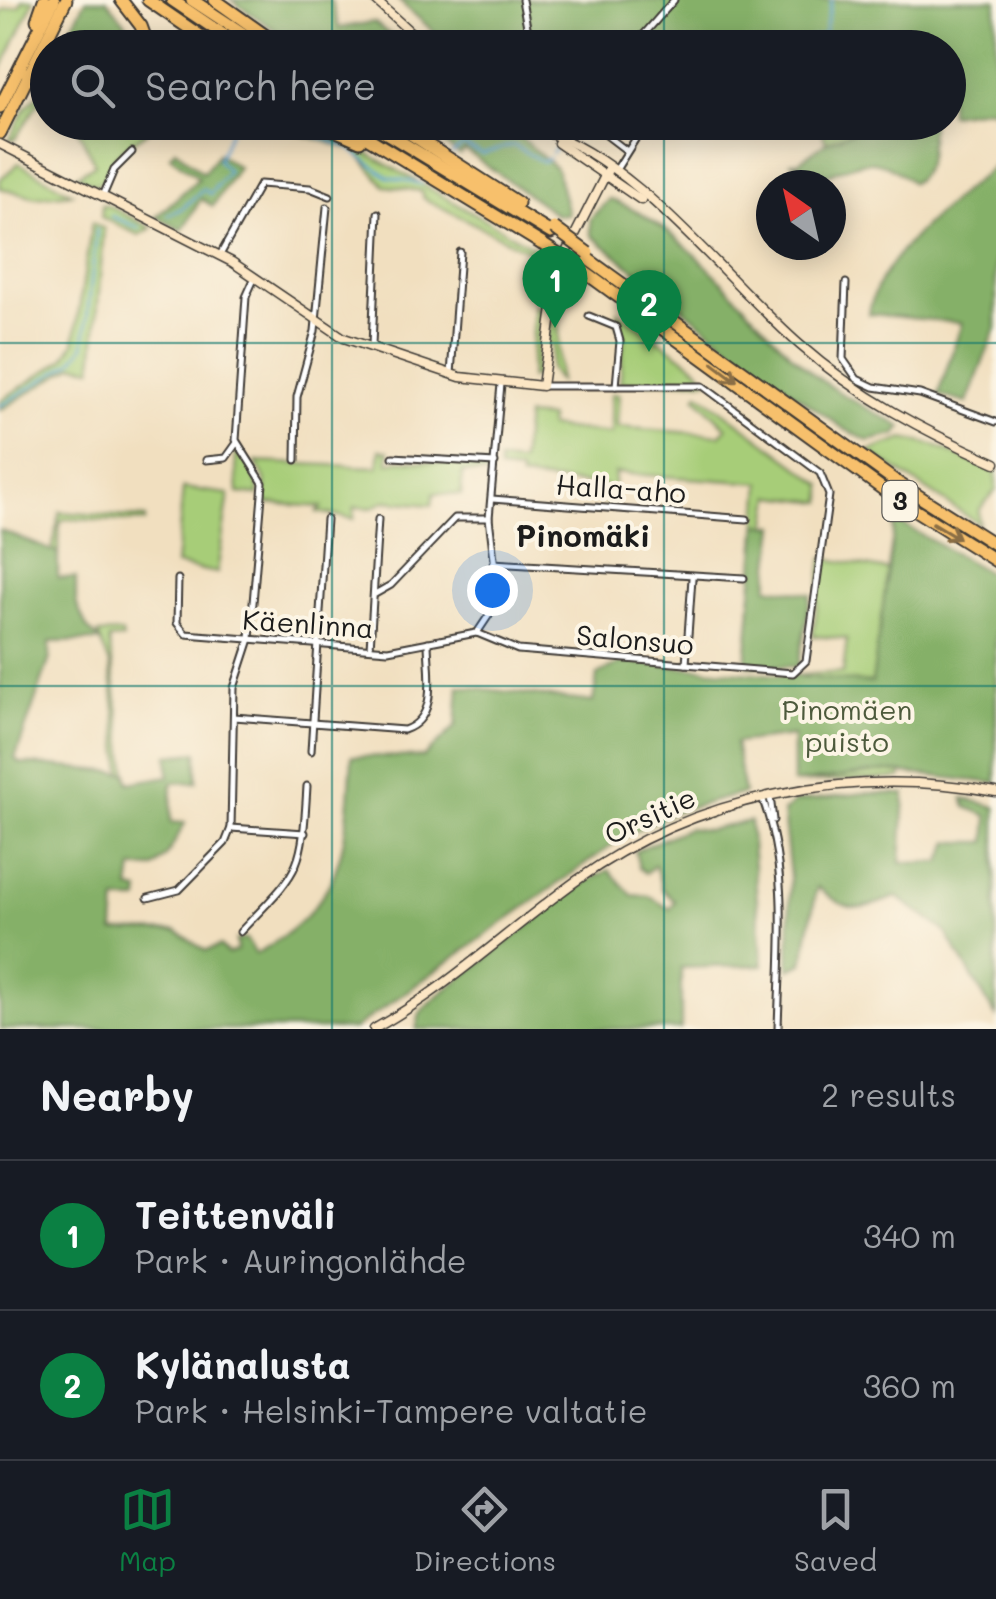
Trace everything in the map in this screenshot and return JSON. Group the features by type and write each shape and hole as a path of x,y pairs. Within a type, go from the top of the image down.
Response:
{"highway":[{"path":"37,30 44,0"},
{"path":"41,30 54,0"},
{"path":"47,30 66,0"},
{"path":"121,0 143,30"},
{"path":"148,0 192,30"},
{"path":"172,0 216,30"},
{"path":"192,0 238,30"},
{"path":"215,0 258,30"},
{"path":"0,107 30,56"},
{"path":"0,133 16,102 30,90"},
{"path":"357,140 419,167"},
{"name":"3","path":"373,140 549,235"},
{"name":"3","path":"397,140 584,259 891,495 996,561"},
{"path":"417,140 584,259"},
{"name":"3","path":"584,259 627,283 898,484 996,545"}],"main road":[{"path":"375,0 408,30"},
{"path":"557,140 610,173 666,217 833,372 898,416 996,463"},
{"path":"0,144 220,255 316,323 372,348 451,374 500,384 542,386 548,318 559,266 610,173"},
{"name":"Orsitie","path":"374,1029 430,995 612,858 683,822 766,796 875,782 945,784 996,792"}],"street":[{"path":"522,0 528,30"},
{"path":"648,30 674,0"},
{"path":"610,140 625,153"},
{"path":"610,173 635,140"},
{"path":"103,196 114,170 132,152"},
{"path":"220,255 260,184 310,188 330,196"},
{"path":"296,460 299,382 316,323 327,207"},
{"path":"372,348 378,213"},
{"path":"451,374 460,252"},
{"path":"206,460 226,458 236,444 246,297 255,277"},
{"path":"846,283 843,359 857,378 874,387 920,394 996,422"},
{"path":"542,386 616,386 620,340 616,327 589,316"},
{"path":"477,633 497,600 489,518 500,384"},
{"name":"Salonsuo","path":"477,633 518,650 793,673 806,661 828,484 814,468 703,386 616,386"},
{"path":"148,898 179,890 226,843 231,828 234,688 250,640 263,484 236,444"},
{"path":"393,456 494,463"},
{"name":"Halla-aho","path":"492,499 748,520"},
{"path":"370,648 378,518"},
{"path":"374,594 391,585 455,518 489,518"},
{"path":"311,751 326,519"},
{"path":"493,563 692,578 744,578"},
{"path":"686,664 692,578"},
{"name":"Käenlinna","path":"178,579 177,623 181,631 194,635 388,650 477,633"},
{"path":"232,717 404,730 414,727 429,706 428,642"},
{"path":"240,932 296,872 305,833 308,786"},
{"path":"766,796 782,868 778,1029"},
{"path":"231,828 305,833"}],"green space":[{"path":"22,0 34,0 0,73 0,16 3,10 20,6"},
{"path":"86,0 107,0 131,30 70,30"},
{"path":"231,0 331,0 339,28 374,22 384,30 275,30"},
{"path":"398,0 996,0 996,118 993,108 966,112 966,30 432,30"},
{"path":"30,103 30,116 15,139 9,140"},
{"path":"83,140 136,140 117,155 103,181 95,185 77,175 95,164"},
{"path":"321,140 338,140 356,147 553,260 544,297 536,283 538,256 423,198 421,191 385,186 355,150"},
{"path":"438,140 524,140 556,168 568,214 557,215 465,150 460,155"},
{"path":"831,140 930,140 926,164 912,183 879,163 861,163 841,170 810,170 790,162 798,162"},
{"path":"175,149 203,173 218,154 238,167 213,206 201,199 182,230 156,217 199,178 170,156"},
{"path":"19,163 72,193 36,197 0,188 0,179"},
{"path":"996,164 996,328 967,403 938,395 962,323 869,314 874,293 901,252 939,212"},
{"path":"609,199 670,233 821,380 902,427 896,435 868,441 844,429 741,355 591,235 590,219"},
{"path":"102,204 151,228 139,235 101,217"},
{"path":"92,222 104,229 93,368 74,365 0,410 0,401 64,359 74,343"},
{"path":"561,269 568,272 559,317 559,382 550,369 553,345 548,343"},
{"path":"534,304 541,311 535,376 530,378"},
{"path":"618,311 698,368 707,380 620,383 624,336 618,326"},
{"path":"699,393 823,485 823,502 772,496 746,665 761,483 615,473 612,504 606,505 607,486 520,478 520,472 499,470 499,461 521,463 526,416 549,418 549,427 611,434 611,394 619,394 617,427 720,435 727,428 696,397"},
{"path":"904,439 933,445 996,472 996,490 979,510 979,524 868,451"},
{"path":"380,450 389,451 388,463 399,460 485,465 489,474 463,472 461,495 434,493 432,505 385,501 372,508 355,507 354,519 317,512 322,507 265,503 265,479 256,462 378,467"},
{"path":"235,451 255,470 259,495 238,493"},
{"path":"183,488 229,494 217,573 176,565"},
{"path":"60,512 145,518 145,522 64,519 60,524 58,553 52,550"},
{"path":"895,520 996,577 996,783 885,771 793,783 793,736 735,743 744,793 677,811 622,838 354,1029 0,1029 0,530 58,553 58,578 76,578 76,603 87,628 100,641 50,642 50,658 15,759 20,763 127,773 129,783 169,776 168,755 197,752 197,782 172,783 171,822 185,823 168,854 154,868 133,868 130,889 140,891 139,901 116,901 114,932 177,931 206,951 220,946 228,954 237,951 236,940 246,939 256,954 308,914 335,871 347,819 352,756 424,757 456,726 459,686 593,702 597,675 623,662 872,683"},
{"path":"758,524 776,526 768,587 811,594 798,667 746,665"},
{"name":"Pinomäen puisto","path":"823,558 888,570 874,675 914,699 901,778 793,783 793,736 774,676 843,673 847,639 813,636"},
{"path":"122,633 123,639 109,640 127,773 122,773 110,665 98,634"},
{"path":"865,793 905,794 901,863 941,862 950,842 986,842 988,816 966,807 963,798 996,807 996,1017 945,931 897,897 855,908 817,887 803,963 789,969 790,876 783,812 795,802"},
{"path":"750,821 763,965 681,968 681,1029 416,1029 420,1013 434,999 583,883 609,870 632,895 649,896 670,909 675,901 662,889 655,865 646,873 639,868 635,851 688,828 708,830"}],"waterway":[{"path":"825,30 832,0"},
{"path":"168,215 183,208 203,189 210,194 228,171 218,160 226,140"},
{"path":"328,140 348,147 388,177 422,184"},
{"path":"452,154 463,145 482,154 513,145 543,162 549,158"},
{"path":"552,153 557,147"},
{"path":"111,216 140,228"},
{"path":"0,406 72,362 84,346 97,229"}],"place":[{"name":"Teittenväli","path":"555,328"},
{"name":"Kylänalusta","path":"649,352"}],"district":[{"name":"Pinomäki","path":"583,537"}]}
